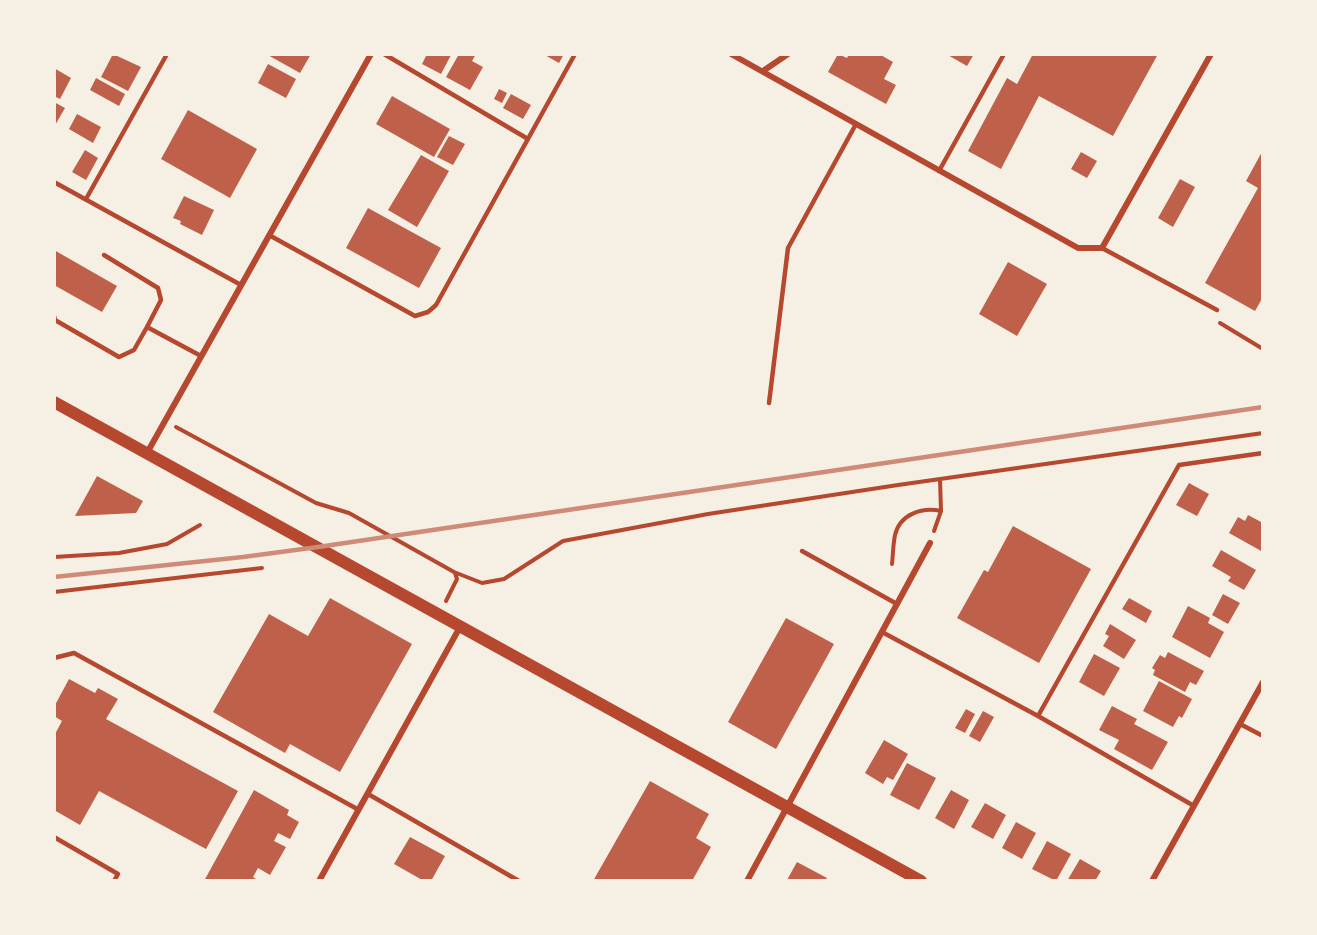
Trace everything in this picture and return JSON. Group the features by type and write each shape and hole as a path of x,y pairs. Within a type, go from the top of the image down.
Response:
{"main road":[{"path":"54,402 921,881"}],"street":[{"path":"147,453 371,54"},
{"path":"731,54 1078,248 1102,248 1211,54"},
{"path":"763,71 788,54"},
{"path":"747,881 930,543"},
{"path":"319,881 461,627"},
{"path":"1152,881 1263,682"}],"lane":[{"path":"86,199 167,54"},
{"path":"384,54 528,139"},
{"path":"269,235 415,316 428,312 436,305 575,54"},
{"path":"939,171 1004,54"},
{"path":"769,403 788,248 856,124"},
{"path":"54,182 241,285"},
{"path":"1102,248 1217,310"},
{"path":"54,316 55,320 119,357 134,350 161,300 158,288 104,255"},
{"path":"147,327 201,356"},
{"path":"1038,716 1179,465 1263,453"},
{"path":"802,551 897,604"},
{"path":"882,632 1038,716 1194,806"},
{"path":"54,658 74,653 359,810"},
{"path":"1240,723 1263,736"},
{"path":"368,794 519,881"},
{"path":"54,837 118,873 114,881"}],"path":[{"path":"165,420 196,440 316,503 350,513 454,572 482,583 504,579 563,541 708,514 1263,433"},
{"path":"892,564 895,534 902,521 917,511 930,509 941,511 940,479"},
{"path":"54,557 119,553 167,544 200,525"},
{"path":"54,592 262,567"},
{"path":"439,615 457,579 454,572"}],"building":[{"path":"113,54 141,67 128,91 101,77"},
{"path":"266,54 311,54 300,73"},
{"path":"427,54 451,55 441,74 422,64"},
{"path":"459,54 476,54 472,61 483,67 470,90 446,77"},
{"path":"543,54 564,54 559,63"},
{"path":"838,54 847,58 849,54 879,54 893,62 884,79 896,85 886,104 828,72"},
{"path":"946,54 974,54 967,66"},
{"path":"1033,54 1158,54 1113,136 1039,96 1001,169 968,151 1007,78 1017,84"},
{"path":"268,64 296,79 286,98 258,83"},
{"path":"54,68 71,78 60,99 54,96"},
{"path":"96,78 125,94 119,106 90,90"},
{"path":"499,89 507,93 502,103 494,99"},
{"path":"511,94 531,105 523,119 503,108"},
{"path":"392,96 450,129 434,157 376,124"},
{"path":"54,102 65,108 54,127"},
{"path":"188,110 257,149 230,198 161,159"},
{"path":"77,114 101,127 93,143 69,129"},
{"path":"449,136 465,144 453,165 437,157"},
{"path":"85,150 98,158 86,180 72,172"},
{"path":"1263,150 1263,297 1255,311 1205,283 1258,188 1246,181"},
{"path":"1081,152 1097,161 1087,178 1071,169"},
{"path":"421,155 449,171 417,227 388,210"},
{"path":"1180,179 1195,187 1173,227 1158,218"},
{"path":"184,196 214,210 202,235 173,218"},
{"path":"368,208 441,248 419,288 346,248"},
{"path":"54,250 117,286 102,312 54,285"},
{"path":"1008,262 1047,284 1017,336 979,314"},
{"path":"97,476 143,501 136,513 75,516"},
{"path":"1189,483 1209,494 1197,516 1176,505"},
{"path":"1248,515 1263,523 1263,552 1229,533 1238,517 1245,521"},
{"path":"1013,526 1091,569 1039,663 957,618 984,570 988,572"},
{"path":"1221,550 1256,570 1244,590 1228,581 1231,577 1212,566"},
{"path":"1223,594 1240,603 1228,624 1212,615"},
{"path":"330,598 412,644 340,772 290,744 285,753 213,712 269,614 308,636"},
{"path":"1129,598 1152,611 1146,623 1122,609"},
{"path":"1188,606 1210,618 1208,623 1224,632 1210,658 1172,637"},
{"path":"786,618 834,644 776,749 728,722"},
{"path":"1110,624 1136,640 1124,659 1103,646 1109,636 1105,634"},
{"path":"1168,652 1204,671 1196,685 1190,682 1185,692 1153,675 1155,670 1152,668 1160,655 1165,658"},
{"path":"1094,654 1120,668 1104,696 1079,682"},
{"path":"69,679 95,693 98,688 118,699 106,719 238,791 206,849 99,791 80,825 54,810 54,736 62,721 54,716 54,707"},
{"path":"1159,681 1192,699 1182,718 1179,716 1173,727 1143,711"},
{"path":"1112,706 1137,719 1134,724 1168,742 1152,770 1114,749 1119,740 1099,730"},
{"path":"966,709 975,714 965,733 955,728"},
{"path":"983,711 994,717 980,742 969,736"},
{"path":"884,740 908,754 893,780 887,777 883,784 865,773"},
{"path":"907,763 936,778 919,810 890,795"},
{"path":"650,781 709,814 696,838 711,847 692,881 593,881"},
{"path":"254,790 289,810 287,815 299,822 290,839 278,833 274,841 286,847 270,875 258,868 253,877 259,881 204,881"},
{"path":"951,790 969,800 954,829 935,818"},
{"path":"985,803 1006,815 993,839 971,827"},
{"path":"1016,822 1036,833 1022,859 1002,848"},
{"path":"410,837 445,856 431,881 424,881 394,864"},
{"path":"1047,841 1071,854 1056,881 1032,869"},
{"path":"1080,859 1101,871 1095,881 1067,881"},
{"path":"797,862 827,878 825,881 787,880"}],"railway":[{"path":"54,577 318,547 1263,407"}]}
